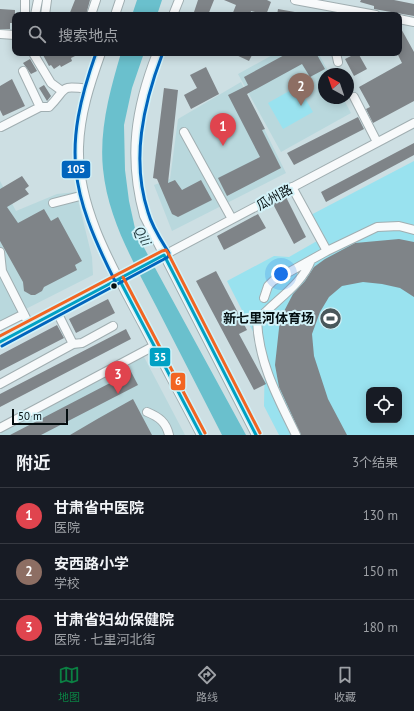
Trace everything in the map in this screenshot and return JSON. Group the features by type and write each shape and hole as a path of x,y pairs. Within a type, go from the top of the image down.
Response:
{"street":[{"path":"25,0 25,12"},
{"path":"36,12 38,0"},
{"path":"45,12 47,0"},
{"path":"92,12 96,0"},
{"path":"115,12 120,0"},
{"path":"174,12 179,0"},
{"path":"295,0 343,12"},
{"path":"402,20 414,22"},
{"path":"0,34 12,35"},
{"path":"35,56 51,83 62,91"},
{"path":"100,56 88,89 81,120 79,148 86,205 118,279 201,435"},
{"path":"157,56 146,82 139,108 135,141 137,190 144,216 256,435"},
{"path":"337,56 338,62"},
{"path":"23,71 40,107"},
{"path":"1,127 40,107 49,107 62,91 69,86 88,89"},
{"path":"354,97 377,142"},
{"name":"瓜州路","path":"0,342 414,123"},
{"path":"184,132 232,219"},
{"path":"292,187 327,251"},
{"path":"53,203 84,195"},
{"path":"264,298 268,286 273,281 327,251 377,227 399,226 414,230"},
{"path":"0,252 1,272 30,326"},
{"path":"296,435 269,381 257,321 297,281 308,268 311,260"},
{"path":"57,312 73,344"},
{"path":"0,326 24,314"},
{"path":"0,384 73,344 82,343 113,326"},
{"path":"0,428 154,346"},
{"path":"147,412 162,420 167,428 168,435"}],"shaded area":[{"path":"137,0 162,0 158,12 133,12"},
{"path":"120,56 143,56 132,88 124,125 125,170 129,201 136,233 246,435 222,435 130,256 116,222 106,187 102,154 106,110"},
{"path":"271,56 320,56 327,68 318,68 318,104 346,104 351,113 281,152 238,74"},
{"path":"241,82 286,173 172,231 154,185 170,179 178,119"},
{"path":"298,86 313,112 283,129 268,103"},
{"name":"新七里河体育场","path":"414,161 414,435 279,435 264,406 265,355 227,281 274,256 289,257 317,241 305,218"},
{"path":"0,181 16,211 57,194 76,192 92,257 93,275 0,322"},
{"path":"143,355 185,435 0,435 0,433"}],"building":[{"path":"75,0 90,0 87,12 70,12"},
{"path":"198,0 214,0 209,12 194,12"},
{"path":"224,0 267,0 271,2 267,12 233,12 236,5"},
{"path":"361,0 394,0 414,4 414,16 402,14 402,12 374,9 374,6 360,2"},
{"path":"0,9 15,10 15,12 12,12 12,23 10,23 10,29 0,29"},
{"path":"278,9 295,12 278,12"},
{"path":"402,30 414,52 414,101 373,123 366,109 370,107 359,87 402,63 398,56 402,56"},
{"path":"44,56 75,56 71,58 72,61 61,67 60,65 54,69 51,65 49,66"},
{"path":"238,56 252,56 249,61"},
{"path":"282,56 318,56 324,68 318,68 318,73 310,77 302,64 247,94 265,129 262,130 281,168 227,196 218,178 260,157 228,95 248,85 244,77"},
{"path":"351,56 360,56 367,69 354,76 354,68 350,68 345,59"},
{"path":"30,59 37,71 31,74 23,63"},
{"path":"206,67 219,94 191,109 184,95 197,88 190,75"},
{"path":"12,79 25,106 3,116 0,110 0,86"},
{"path":"44,85 51,96 47,101 39,88"},
{"path":"164,88 178,90 168,183 175,180 182,190 201,180 212,200 178,217 172,214 157,179 153,178"},
{"path":"358,117 364,129 294,165 287,153"},
{"path":"414,143 414,155 326,202 321,192"},
{"path":"22,176 29,186 25,189 29,194 7,207 18,223 44,209 51,221 58,217 82,261 75,265 77,270 44,287 42,291 35,295 31,295 24,291 23,282 0,241 0,189"},
{"path":"286,197 306,237 294,244 273,204"},
{"path":"258,214 266,228 224,250 217,236"},
{"path":"399,239 414,242 414,297 400,288 382,284 363,282 342,286 329,297 320,312 312,334 314,356 328,399 347,435 301,435 279,387 275,365 280,319 293,294 305,281 314,267 325,259 355,243"},
{"path":"216,271 247,330 239,334 266,384 254,390 196,281"},
{"path":"108,299 115,313 76,333 69,319"},
{"path":"57,325 64,338 0,371 0,355"},
{"path":"126,329 131,339 0,407 0,394"},
{"path":"128,366 138,385 41,435 10,435 110,383 107,377"},
{"path":"133,399 152,435 70,435 99,418"}],"transit line":[{"name":"105","path":"95,56 85,87 78,117 75,144 76,170 80,195 88,221 115,281"},
{"name":"105","path":"2,346 168,257 169,253 150,218 140,173 140,153 145,113 149,93 162,56"},
{"name":"6","path":"0,336 166,250 260,433"},
{"name":"35","path":"0,342 164,255 256,435"},
{"name":"6","path":"123,277 205,433"},
{"name":"35","path":"119,279 201,435"}],"place":[{"name":"安西路小学","path":"301,106"},
{"name":"甘肃省中医院","path":"223,146"},
{"name":"新七里河体育场","path":"330,318"},
{"name":"甘肃省妇幼保健院","path":"118,394"}],"water label":[{"name":"Qili","path":"143,236"}]}
